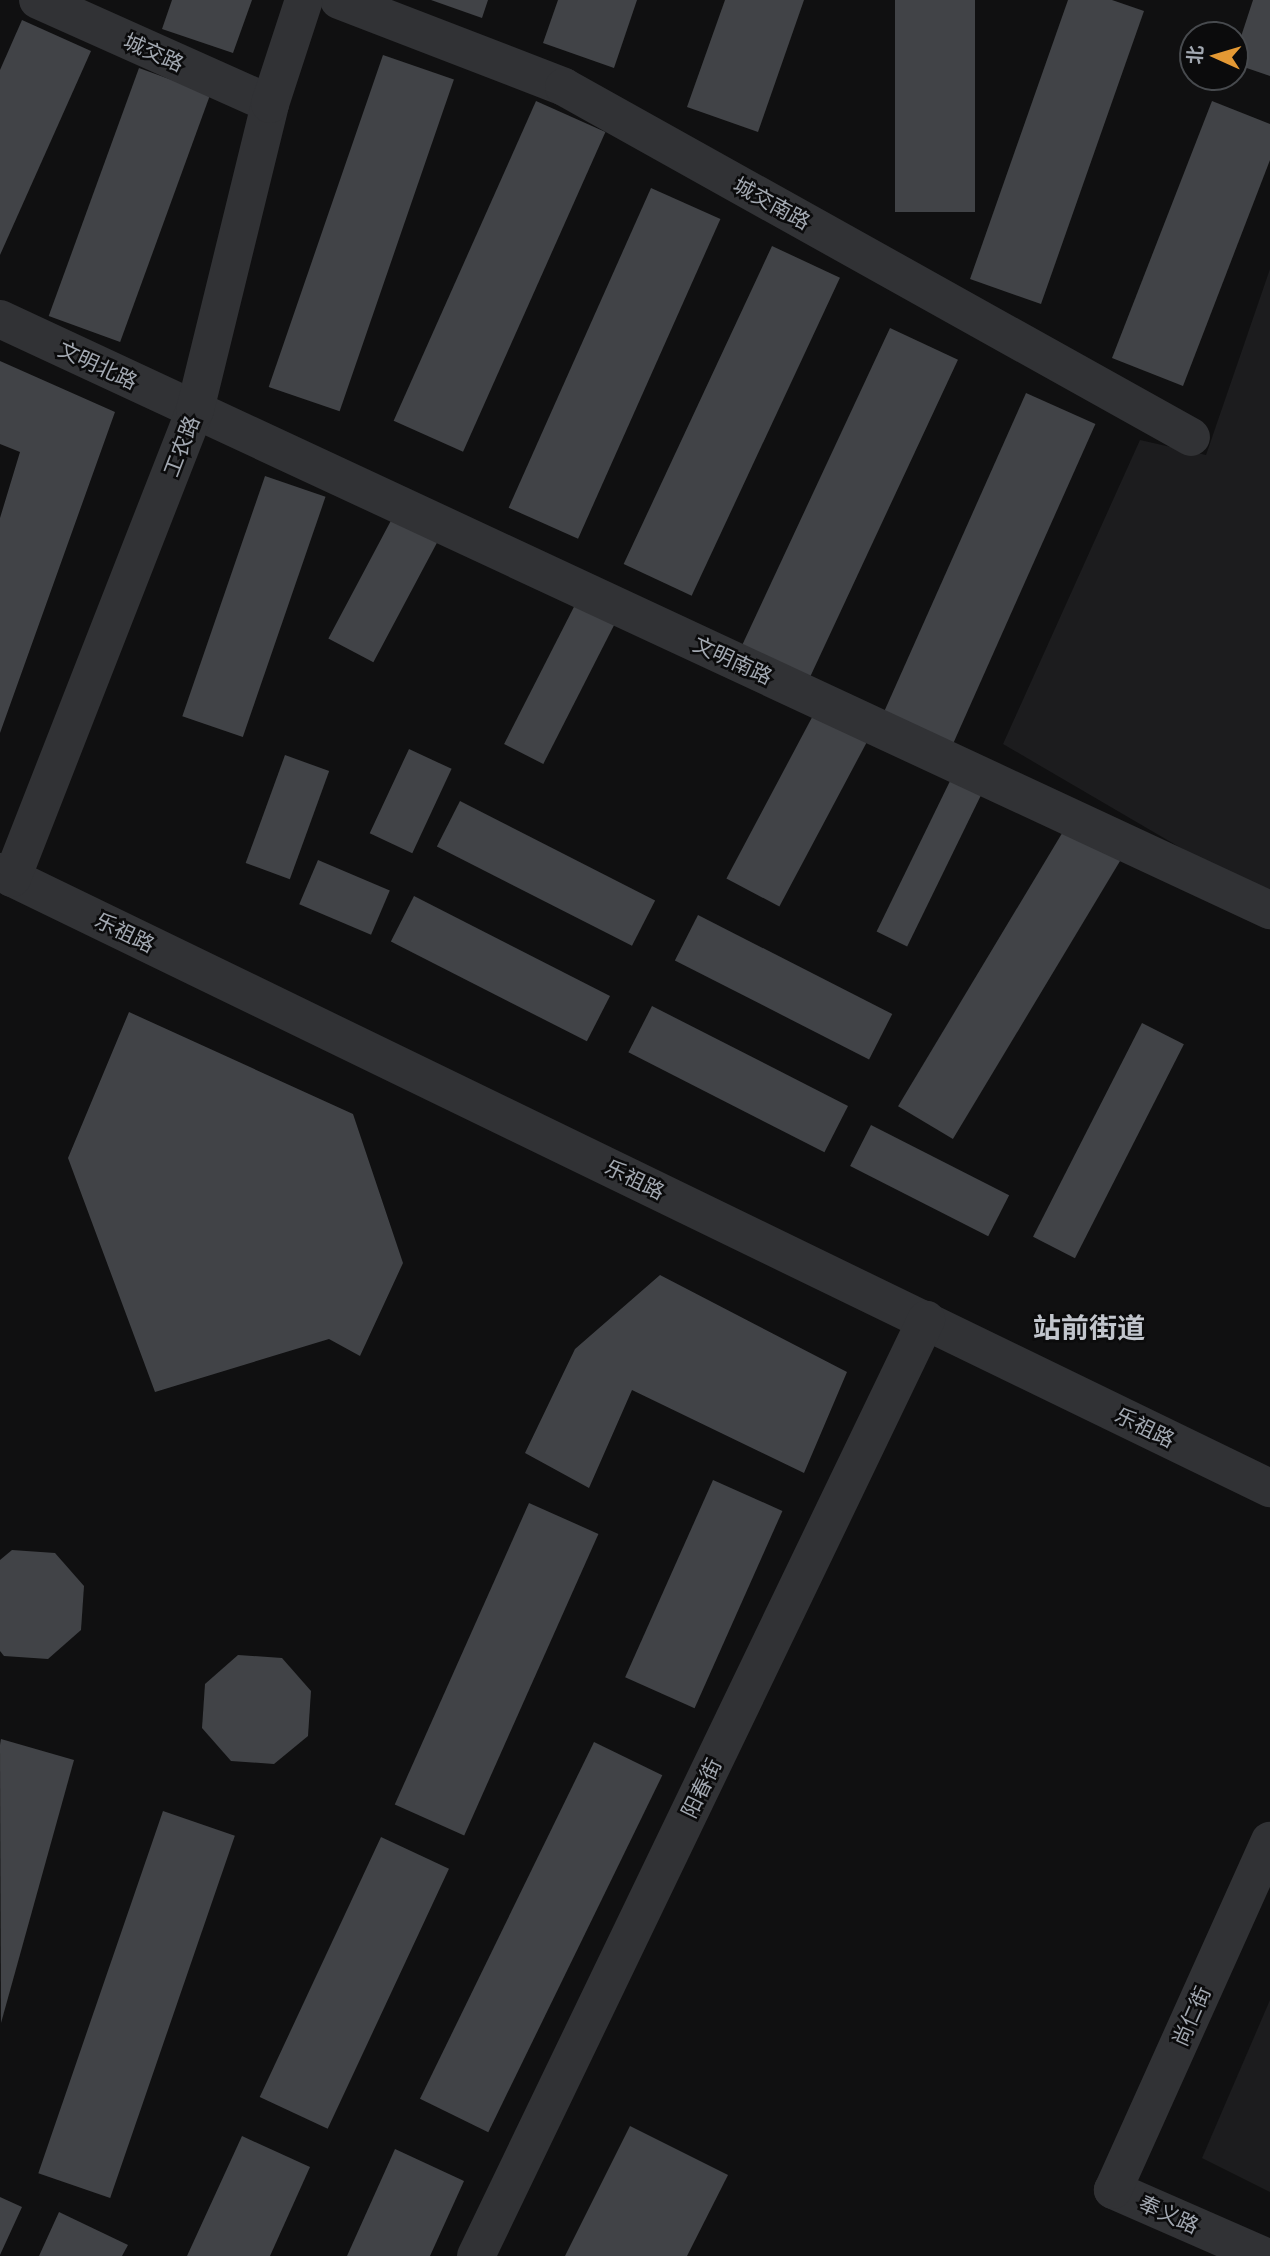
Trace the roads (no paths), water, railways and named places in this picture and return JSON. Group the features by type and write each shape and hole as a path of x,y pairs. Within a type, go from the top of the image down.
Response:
{"street":[{"name":"城交路","path":"38,0 270,104"},
{"name":"工农路","path":"6,875 195,410 270,104 304,0"},
{"name":"城交南路","path":"339,0 564,87 1191,437"},
{"name":"文明北路","path":"0,319 195,410"},
{"name":"文明南路","path":"195,410 1270,910"},
{"name":"乐祖路","path":"6,875 1270,1488"},
{"name":"阳春街","path":"476,2256 926,1320"},
{"name":"尚仁街","path":"1113,2190 1270,1841"},
{"name":"奉义路","path":"1113,2190 1264,2256"}],"district":[{"name":"站前街道","path":"1089,1327"}]}
